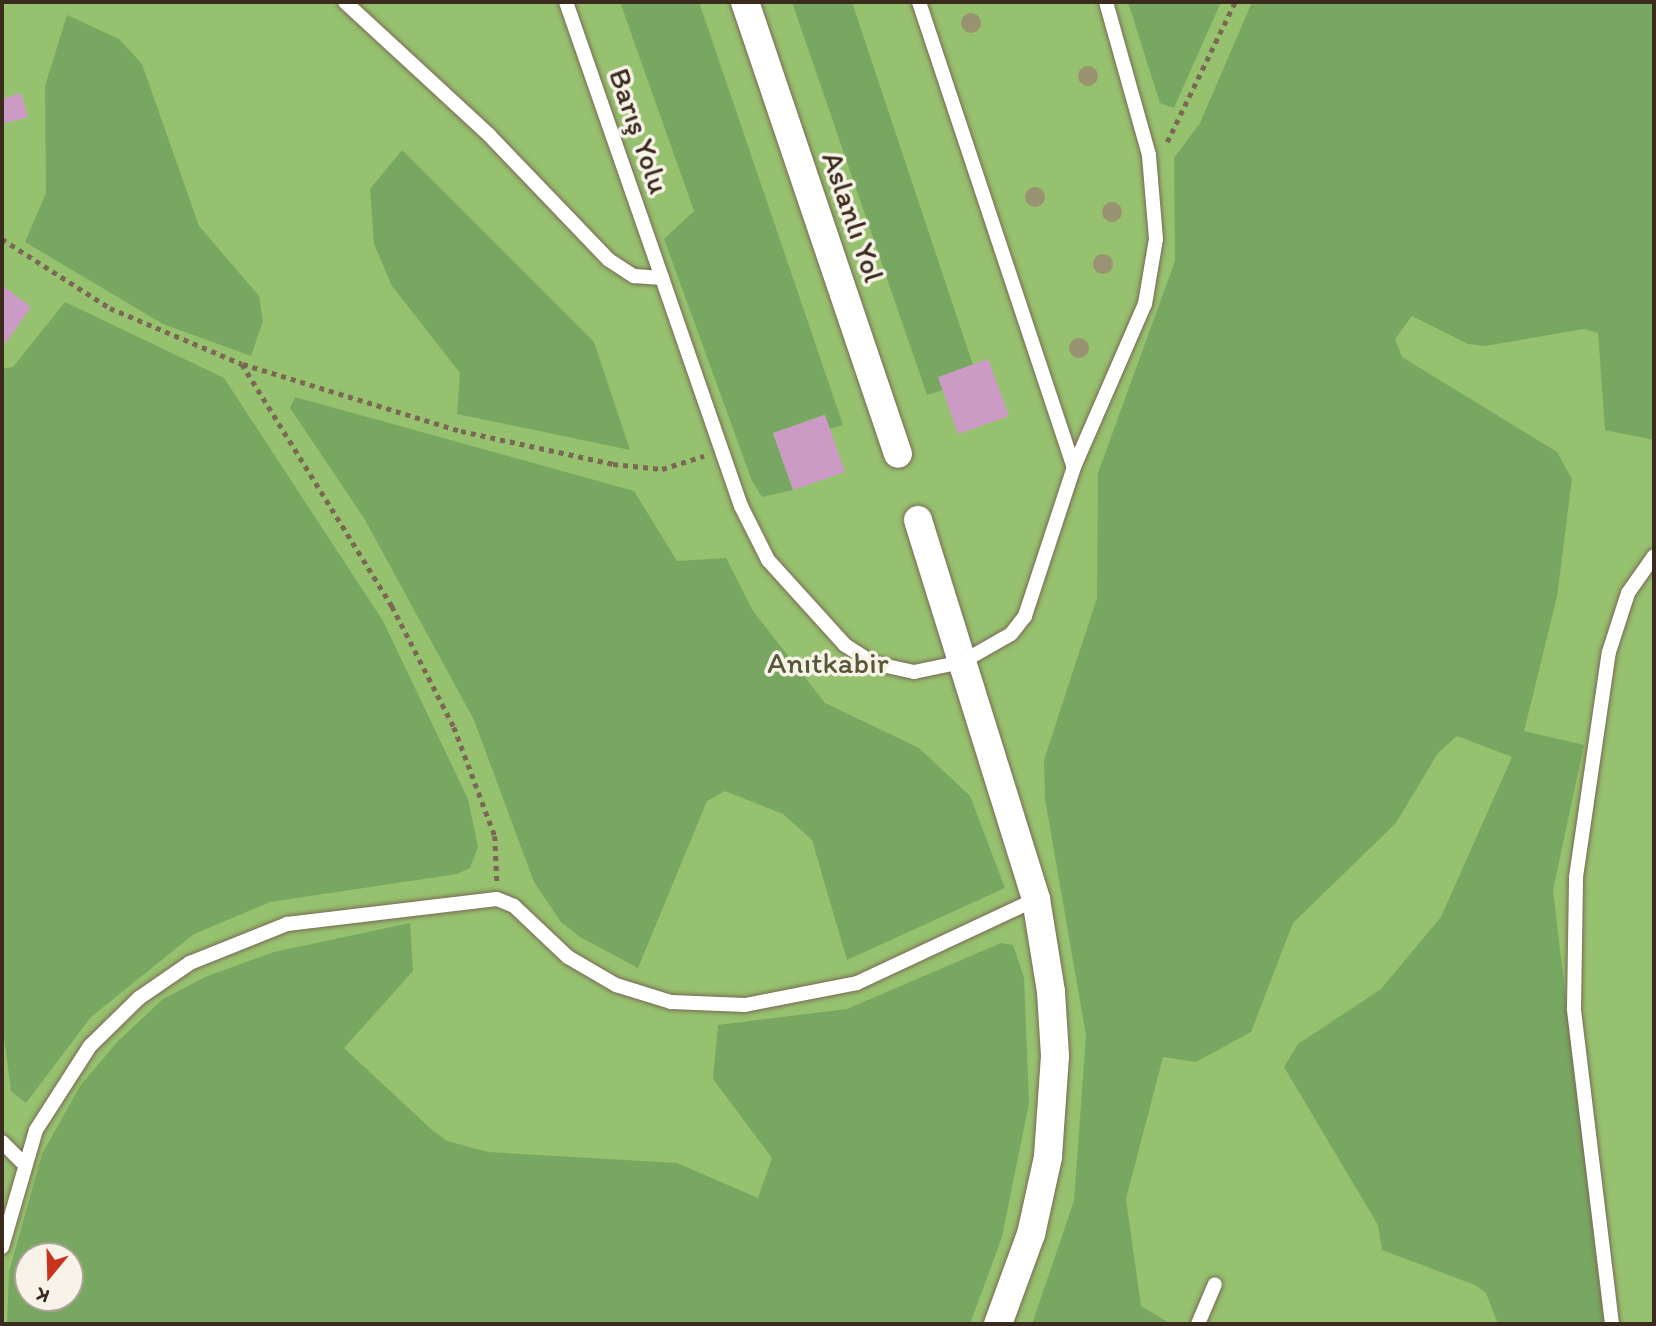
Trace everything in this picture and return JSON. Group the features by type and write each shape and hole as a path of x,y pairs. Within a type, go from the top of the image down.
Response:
{"street":[{"name":"Aslanlı Yol","path":"745,2 898,454"},
{"path":"918,520 1036,899 1051,992 1053,1114 1031,1234 999,1324"}],"lane":[{"path":"345,2 472,117 610,260 634,276 662,278"},
{"name":"Barış Yolu","path":"566,2 721,449 768,560 845,645 900,671 962,662"},
{"path":"919,2 1074,467"},
{"path":"962,662 1011,634 1025,616 1074,467 1145,304 1156,239 1149,155 1106,2"},
{"path":"1612,1324 1574,1008 1577,877 1612,641 1628,593 1654,556"},
{"path":"2,1247 22,1162 50,1102 90,1046 139,998 190,963 304,920 497,899 514,906 568,957 616,985 671,1002 745,1005 857,983 1036,899"},
{"path":"2,1142 22,1162"},
{"path":"1198,1324 1214,1284"}],"path":[{"path":"1149,155 1178,128 1235,2"},
{"path":"2,239 110,308 242,364 461,431 643,470 721,449"},
{"path":"242,364 392,606 454,727 495,836 497,899"}],"green space":[{"name":"Anıtkabir","path":"2,2 1654,2 1654,1324 2,1324"},
{"path":"620,2 699,2 843,425 830,429 824,415 773,433 793,490 762,497 752,481 664,239 694,211"},
{"path":"792,2 852,2 973,365 943,390 927,395"},
{"path":"1128,2 1221,2 1174,108 1160,103"},
{"path":"1252,2 1654,2 1654,440 1605,430 1598,333 1584,329 1485,346 1468,344 1412,316 1395,339 1402,357 1557,452 1572,479 1557,597 1524,731 1584,745 1553,890 1604,1324 1498,1324 1486,1293 1475,1285 1382,1250 1378,1225 1284,1067 1298,1044 1381,989 1441,917 1512,757 1457,736 1438,753 1396,823 1293,923 1251,1032 1196,1062 1163,1057 1126,1199 1141,1306 1171,1324 1032,1324 1074,1201 1086,1035 1045,799 1044,760 1097,598 1098,473 1175,261 1174,158 1200,123"},
{"path":"67,15 119,39 142,64 199,226 259,296 263,321 251,356 163,324 25,242 46,193 45,86"},
{"path":"402,150 594,342 630,450 457,414 460,373 392,286 374,244 370,189"},
{"path":"65,302 224,378 383,621 468,799 478,847 470,868 457,874 270,902 194,934 91,1017 26,1103 11,1091 2,1022 2,369 13,367"},
{"path":"295,397 634,491 677,561 726,558 753,611 825,703 919,748 970,796 1005,888 847,960 812,840 783,814 725,791 707,801 638,968 580,937 561,922 534,882 474,720 364,518 290,408"},
{"path":"410,923 413,971 344,1048 432,1130 447,1141 488,1152 677,1163 758,1198 772,1158 713,1079 718,1025 847,1009 1001,943 1013,945 1024,977 1029,1103 1002,1237 970,1324 7,1324 9,1272 14,1254 14,1312 84,1312 84,1242 17,1242 42,1154 80,1086 118,1041 163,999 205,977 274,952"}],"building":[{"path":"21,93 28,117 2,124 2,99"},
{"path":"2,285 31,307 2,348"},
{"path":"988,359 1009,416 958,434 938,377"},
{"path":"825,415 845,472 793,490 773,433"}]}
